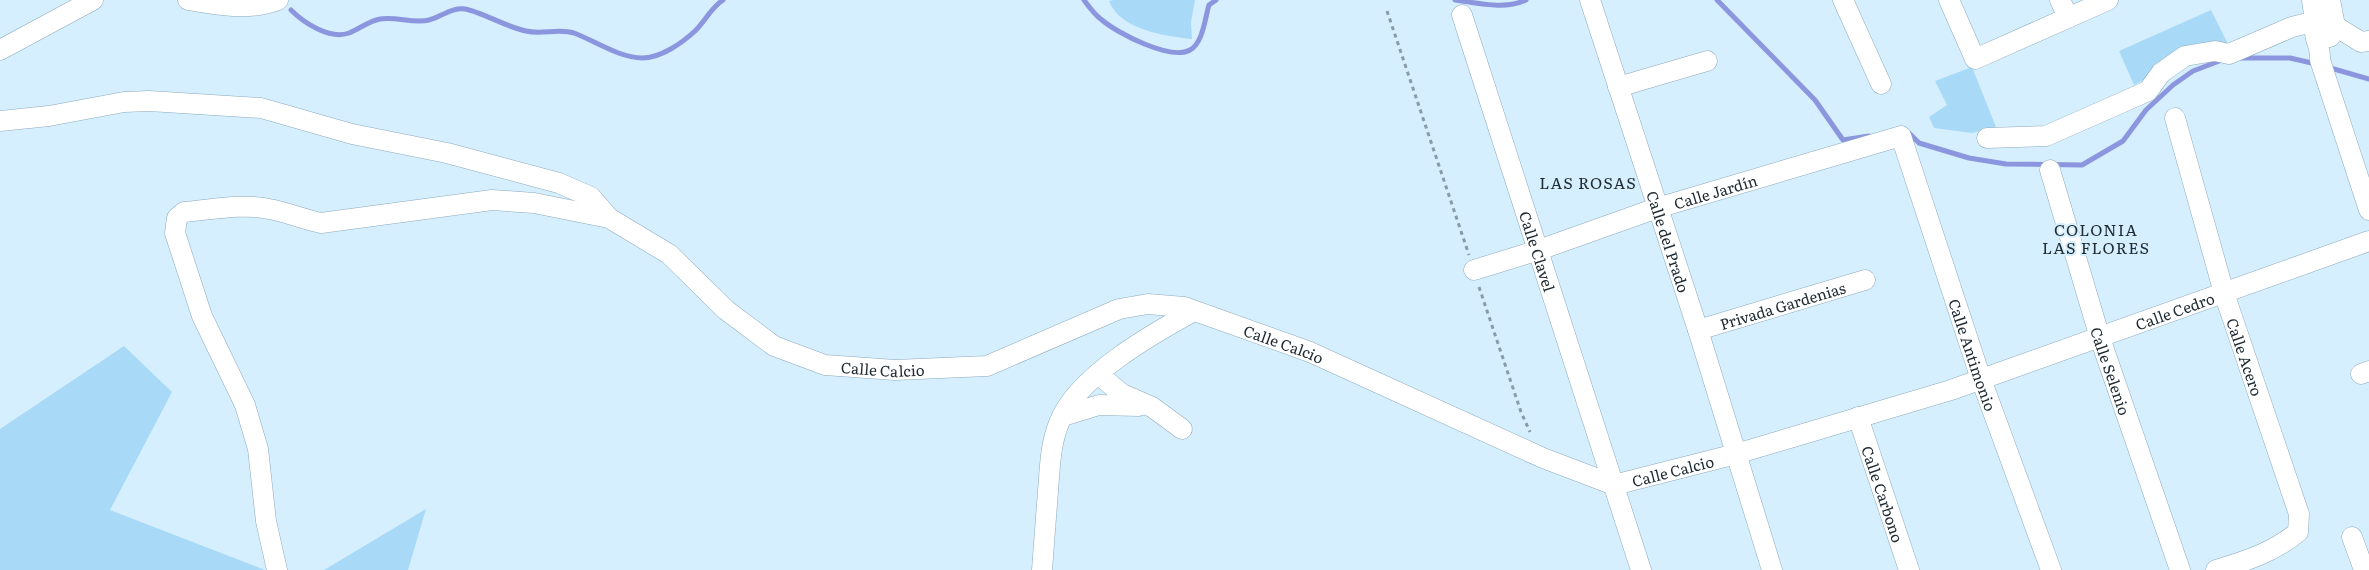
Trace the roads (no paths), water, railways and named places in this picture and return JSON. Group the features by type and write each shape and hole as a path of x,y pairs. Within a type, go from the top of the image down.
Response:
{"street":[{"path":"0,50 92,0"},
{"path":"188,0 216,5 267,4 278,0"},
{"name":"Calle del Prado","path":"1590,0 1698,330 1772,570"},
{"path":"1843,0 1881,84"},
{"path":"1949,0 1975,59 2064,9 2108,0"},
{"path":"2312,0 2326,24 2361,42 2369,41"},
{"path":"2330,0 2326,24 2315,34 2326,83 2369,210"},
{"name":"Calle Clavel","path":"1462,15 1641,570"},
{"path":"1987,138 2046,136 2148,91 2171,64 2185,56 2215,51 2230,54 2292,28 2326,24"},
{"path":"1618,87 1707,61"},
{"path":"0,121 48,116 124,102 149,101 261,108 352,134 447,153 559,183 591,197 609,218"},
{"name":"Calle Acero","path":"2175,118 2224,293 2299,514 2298,532 2285,544 2254,565 2216,570"},
{"name":"Calle Jardín","path":"1474,270 1539,250 1657,208 1901,136"},
{"name":"Calle Antimonio","path":"1901,136 1981,379 2051,570"},
{"name":"Calle Selenio","path":"2050,170 2100,338 2180,570"},
{"path":"277,570 266,521 258,449 245,405 202,316 175,233 177,218 184,212 243,207 269,208 297,218 321,222 492,200 534,203 609,218"},
{"name":"Calle Calcio","path":"609,218 669,254 726,310 774,346 825,365 895,370 987,366 1119,309 1148,304 1184,308 1310,352 1542,458 1614,485 1736,454 1981,379"},
{"name":"Calle Cedro","path":"1981,379 2369,241"},
{"name":"Privada Gardenias","path":"1698,330 1865,280"},
{"path":"1042,570 1051,450 1059,422 1073,400 1098,374 1136,346 1194,311"},
{"path":"1098,374 1122,394 1152,407 1182,430"},
{"path":"1063,416 1082,409 1106,405 1152,407"},
{"name":"Calle Carbono","path":"1858,418 1909,570"},
{"path":"2352,538 2364,570"}],"waterway":[{"path":"291,10 318,29 342,35 380,19 392,18 423,21 433,19 456,9 465,9 526,31 574,33 616,52 642,58 664,53 684,40 695,31 723,0"},
{"path":"1084,0 1099,18 1119,32 1144,44 1170,52 1181,52 1194,47 1201,36 1209,5 1216,0"},
{"path":"1455,0 1500,5 1509,5 1526,0"},
{"path":"1717,0 1815,100 1843,140 1869,136"},
{"path":"2240,58 2290,58 2316,64"},
{"path":"1907,131 1919,143 1969,158 2006,164 2082,165 2123,141 2146,110 2173,85 2193,71 2222,60"},
{"path":"2327,67 2369,79"}],"district":[{"name":"LAS ROSAS","path":"1588,182"},
{"name":"COLONIA LAS FLORES","path":"2096,238"}]}
